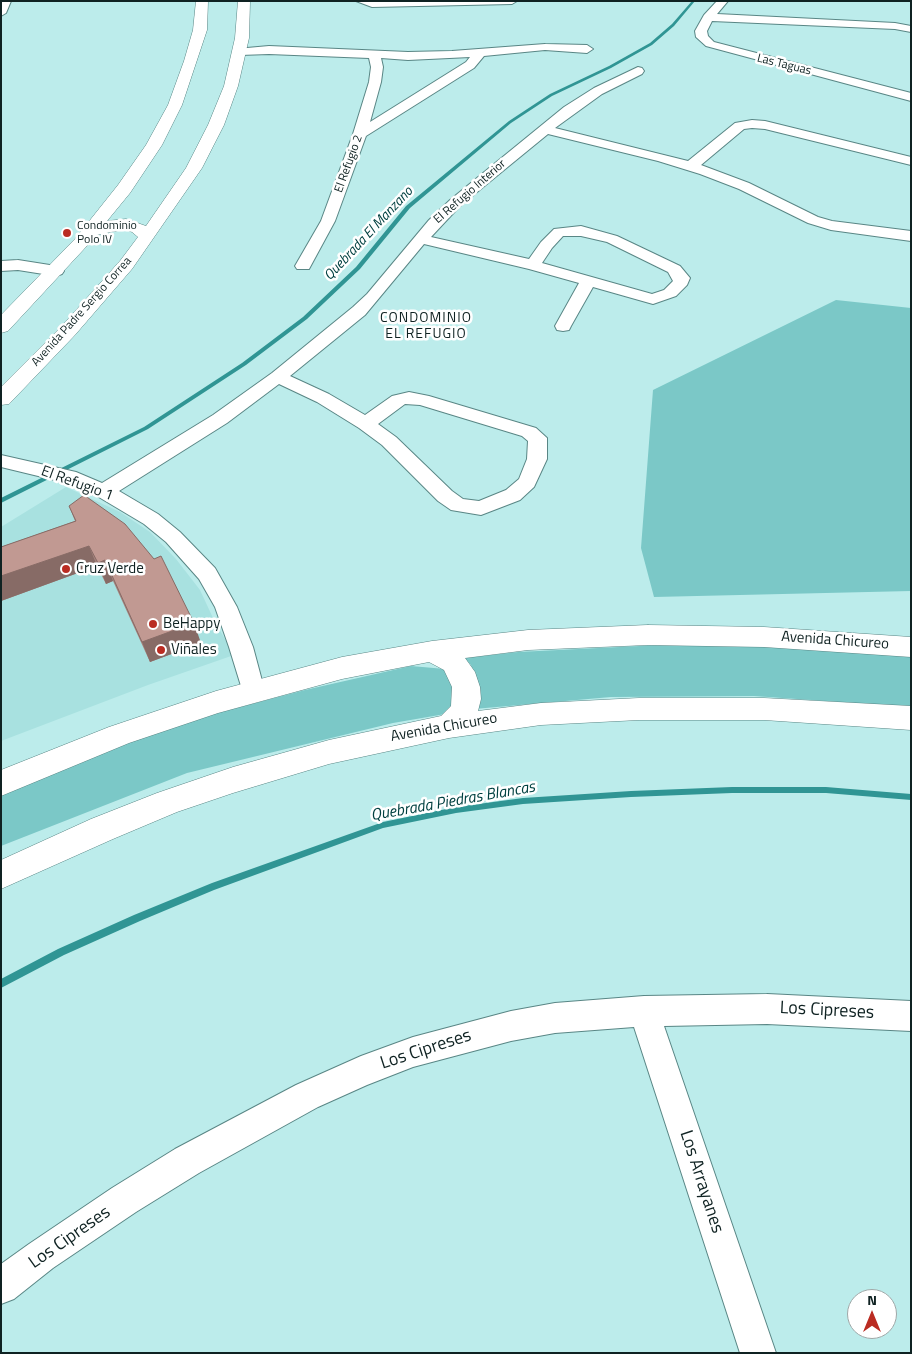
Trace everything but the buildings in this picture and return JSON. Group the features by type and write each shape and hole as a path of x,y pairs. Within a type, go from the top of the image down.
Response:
{"street":[{"path":"1,13 6,1"},
{"path":"1,328 92,231 140,166 166,125 191,61 200,30 202,1"},
{"name":"Avenida Padre Sergio Correa","path":"1,399 68,331 126,265 180,190 206,147 224,105 240,51 244,26 244,1"},
{"path":"361,6 416,2 512,1"},
{"path":"708,17 723,1"},
{"path":"708,17 895,26 911,29"},
{"name":"Las Taguas","path":"708,17 701,35 706,42 714,46 911,97"},
{"path":"240,51 426,56 545,47 588,49"},
{"path":"360,134 470,65 480,53"},
{"name":"El Refugio 2","path":"303,266 328,221 360,134 377,74 375,56"},
{"name":"El Refugio Interior","path":"104,491 220,419 278,377 359,312 420,239 455,202 583,100 638,72"},
{"path":"691,166 740,126 752,124 764,125 911,161"},
{"path":"545,130 691,166 744,186 821,222 841,228 911,236"},
{"path":"92,231 111,225 126,224 138,228 147,237"},
{"path":"420,239 532,265 653,299 670,293 681,282 682,278 674,269 612,239 580,230 559,232 546,245 532,265"},
{"path":"1,257 18,265"},
{"path":"1,266 18,265 56,271"},
{"path":"563,326 588,282"},
{"path":"278,377 324,398 390,441 445,496 458,505 472,508 490,506 521,489 531,475 539,447 537,438 529,432 414,398 394,403 366,424"},
{"name":"El Refugio 1","path":"1,461 68,477 104,491 151,519 180,544 207,574 226,607 234,624 253,692"},
{"name":"Avenida Chicureo","path":"1,783 119,735 253,692 342,668 432,651 528,640 648,635 774,637 911,647"},
{"path":"432,651 454,662 461,672 466,688 467,699 464,711 449,726"},
{"name":"Avenida Chicureo","path":"1,874 111,826 233,780 329,752 449,726 541,714 639,709 764,709 911,718"},
{"name":"Los Cipreses","path":"1,1286 124,1200 186,1161 299,1100 361,1072 413,1052 511,1026 555,1018 644,1011 766,1009 911,1016"},
{"name":"Los Arrayanes","path":"644,1011 758,1353"}],"shaded area":[{"path":"836,300 911,308 911,591 654,597 641,548 653,390"},
{"path":"66,487 120,512 150,532 176,559 200,590 234,655 148,685 1,741 1,527"},
{"path":"680,644 775,645 911,656 911,707 754,696 611,697 474,709 477,695 471,665 464,658 518,652"},
{"path":"411,666 445,669 456,676 451,713 393,723 187,773 1,846 1,794 55,768 183,722 305,690"}],"waterway":[{"name":"Quebrada El Manzano","path":"1,501 146,428 244,364 305,318 358,268 408,207 510,122 551,95 610,67 651,44 673,25 694,1"},
{"name":"Quebrada Piedras Blancas","path":"1,984 61,952 137,918 212,887 383,825 456,810 523,801 631,794 732,790 826,790 911,797"}],"place":[{"name":"Condominio Polo IV","path":"67,233"},
{"name":"Cruz Verde","path":"66,569"},
{"name":"BeHappy","path":"153,624"},
{"name":"Viñales","path":"161,650"}],"district":[{"name":"CONDOMINIO EL REFUGIO","path":"426,328"}]}
